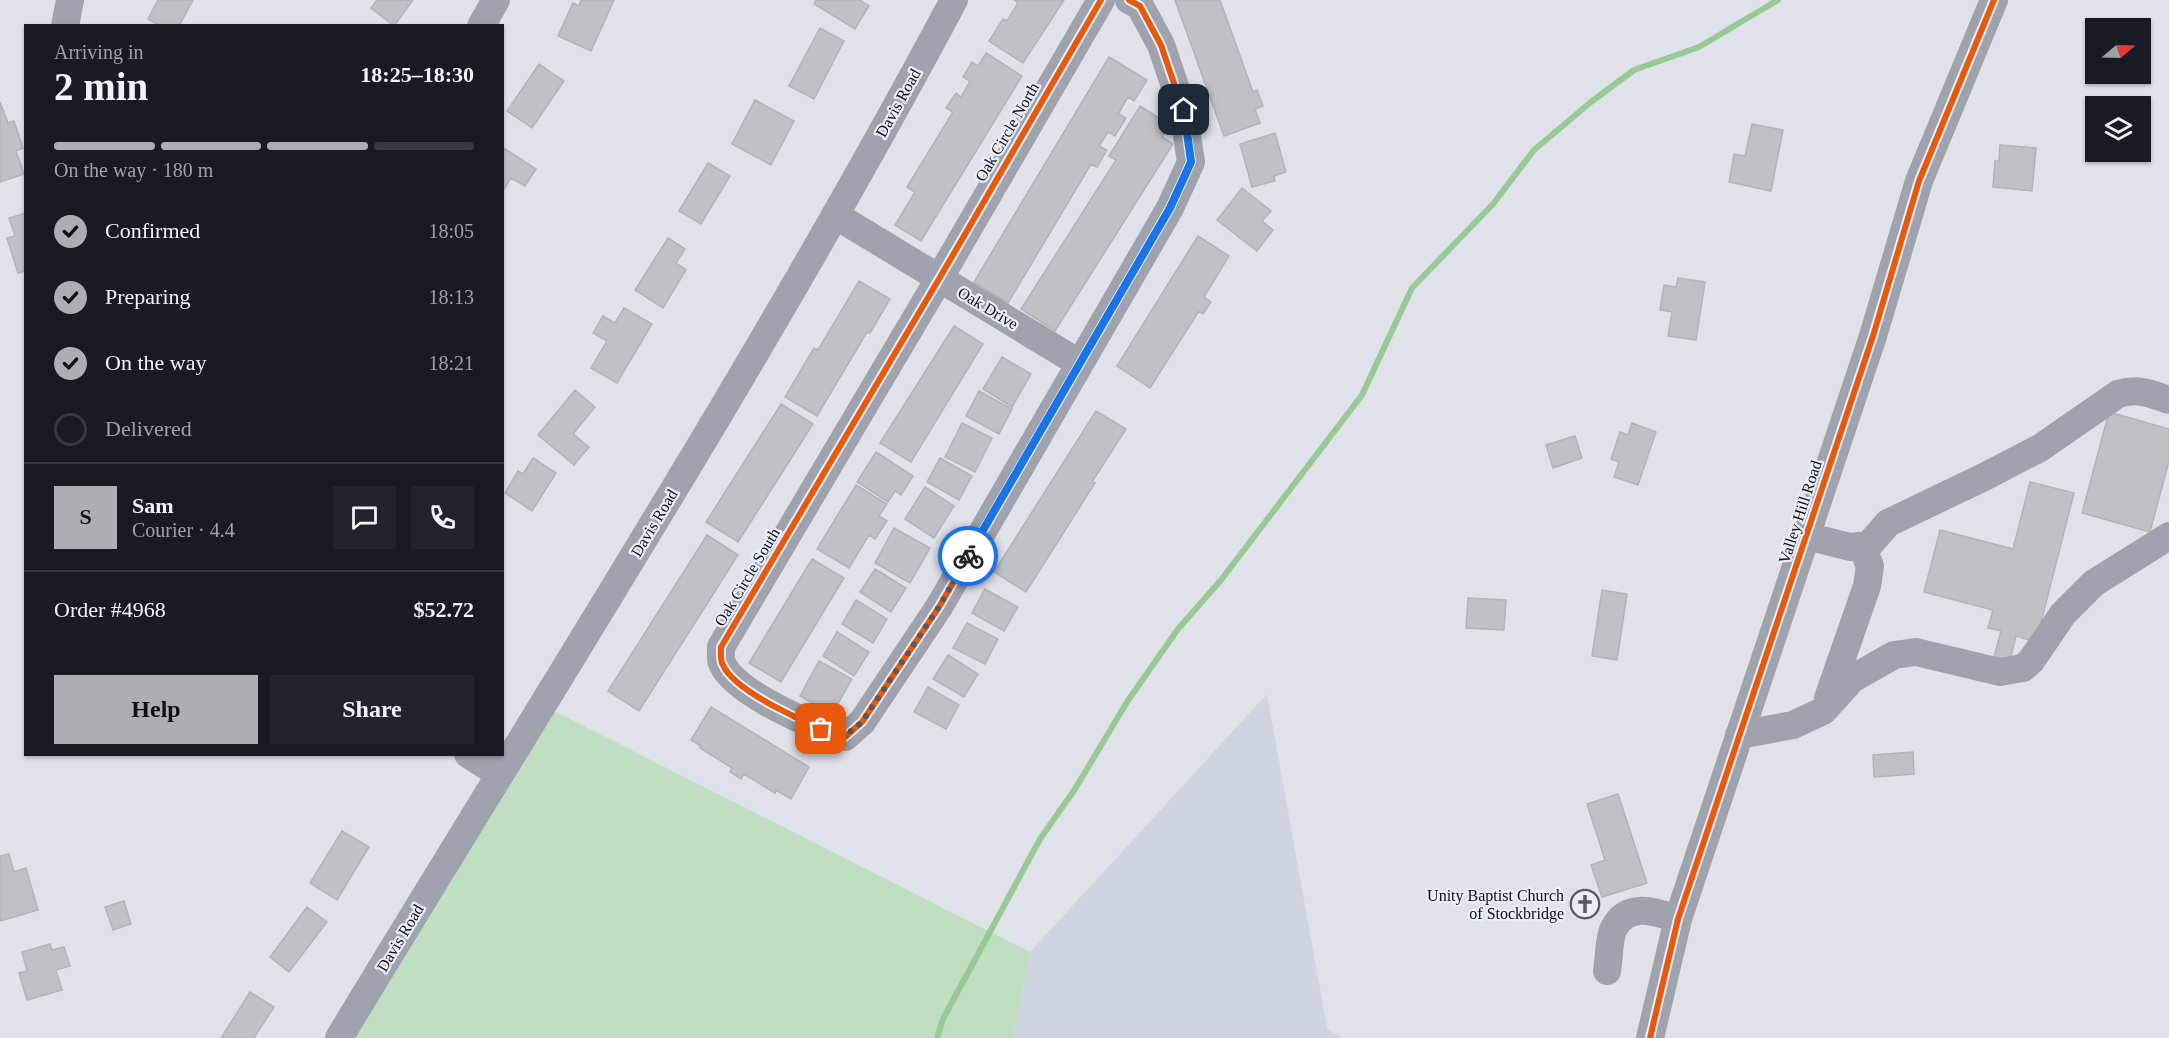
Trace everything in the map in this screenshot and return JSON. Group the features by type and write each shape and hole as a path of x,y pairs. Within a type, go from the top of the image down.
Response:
{"street":[{"path":"65,24 70,0"},
{"path":"482,24 496,0"},
{"name":"Davis Road","path":"339,1038 614,590 890,120 954,0"},
{"name":"Oak Circle North","path":"939,279 1101,0"},
{"path":"1079,363 1170,208 1191,162 1184,110 1161,45 1140,6 1129,0"},
{"name":"Valley Hill Road","path":"1650,1038 1678,919 1873,336 1918,181 1994,0"},
{"name":"Oak Drive","path":"835,215 1079,363"},
{"name":"Oak Circle South","path":"939,279 721,647 722,665 742,688 821,729 845,736 862,722 939,607 1079,363"},
{"path":"1806,536 1850,547 1862,547 1869,544 1888,523 2040,447 2118,394 2132,390 2169,400"},
{"path":"1739,735 1792,725 1824,711 1852,679 1894,655 1916,652 2000,672 2023,668 2031,661 2063,614 2094,583 2169,536"},
{"path":"1824,711 1867,586 1870,566 1862,547"},
{"path":"471,756 499,774"},
{"path":"1607,971 1613,929 1623,918 1636,911 1649,910 1678,919"}],"shaded area":[{"path":"1267,694 1327,1028 1342,1038 1013,1038 1030,952"}],"green space":[{"path":"552,710 1030,952 1013,1038 341,1038"}],"building":[{"path":"158,0 193,0 180,24 157,24 148,19"},
{"path":"377,0 413,0 395,24 391,24 371,8"},
{"path":"581,0 614,0 591,51 558,36 573,3 579,6"},
{"path":"816,0 860,0 869,6 855,29 814,4"},
{"path":"1014,0 1064,0 1023,63 989,41 1003,19 1007,21 1018,3"},
{"path":"1175,0 1220,0 1253,92 1257,90 1263,106 1255,109 1260,123 1224,136"},
{"path":"820,28 844,41 814,99 789,86"},
{"path":"986,53 1022,76 921,241 895,225 915,192 907,187 953,112 946,108 956,93 961,97 970,81 963,77 972,62 978,66"},
{"path":"1109,57 1147,80 1134,101 1128,97 1118,114 1126,118 1115,136 1108,132 1099,146 1107,150 1097,167 1091,164 1008,303 974,282"},
{"path":"539,64 564,81 532,128 507,111"},
{"path":"755,100 794,121 771,165 732,144"},
{"path":"0,102 8,123 14,121 23,148 16,151 24,174 0,182"},
{"path":"1140,106 1170,125 1162,137 1173,144 1055,331 1021,309 1116,160 1109,156"},
{"path":"1752,124 1783,130 1771,191 1729,182 1734,154 1745,156"},
{"path":"1275,133 1286,172 1274,176 1275,181 1252,187 1240,144"},
{"path":"2000,145 2036,148 2032,191 1993,187 1995,161 1999,161"},
{"path":"504,148 536,169 525,186 511,178 504,189"},
{"path":"708,163 730,176 701,224 679,211"},
{"path":"1242,188 1271,211 1262,221 1273,230 1257,251 1217,220"},
{"path":"24,214 24,272 18,273 7,238 15,236 9,218"},
{"path":"1198,236 1229,256 1204,297 1211,302 1203,314 1199,311 1150,388 1117,366"},
{"path":"668,238 685,249 676,263 686,270 663,308 635,290"},
{"path":"1678,278 1705,282 1696,340 1668,336 1672,312 1660,310 1664,285 1676,287"},
{"path":"859,281 890,299 870,333 867,332 817,416 785,397 814,348 818,350"},
{"path":"624,308 652,324 617,383 591,368 607,341 593,333 603,316 615,323"},
{"path":"954,326 983,344 911,462 880,443"},
{"path":"1002,357 1031,374 1012,407 983,389"},
{"path":"575,390 595,407 573,434 589,447 574,465 538,435"},
{"path":"979,391 1012,409 999,434 966,416"},
{"path":"781,404 813,424 738,542 706,522"},
{"path":"1096,411 1126,429 1092,482 1095,483 1026,592 994,572"},
{"path":"2109,412 2169,429 2169,461 2150,532 2082,513"},
{"path":"962,423 992,438 975,472 945,457"},
{"path":"1632,423 1656,432 1638,485 1614,477 1619,462 1611,459 1620,432 1628,435"},
{"path":"1575,436 1582,458 1553,468 1546,445"},
{"path":"876,452 913,476 901,495 895,491 888,502 857,482"},
{"path":"533,458 556,473 532,511 505,493 518,471 523,474"},
{"path":"940,458 972,476 959,500 927,482"},
{"path":"2030,482 2074,493 2036,642 2016,636 2010,661 1994,657 2001,631 1988,628 1993,610 1924,592 1940,530 2013,549"},
{"path":"856,485 887,504 879,516 887,521 875,539 869,535 849,568 817,549"},
{"path":"925,487 954,506 934,538 905,519"},
{"path":"894,528 930,548 910,583 875,563"},
{"path":"707,535 738,555 639,711 608,691"},
{"path":"812,559 844,578 781,682 749,663"},
{"path":"875,569 906,588 891,612 860,592"},
{"path":"985,589 1018,607 1004,631 972,613"},
{"path":"1602,590 1627,594 1617,660 1592,656"},
{"path":"1468,598 1506,600 1504,630 1466,628"},
{"path":"856,600 887,619 873,643 842,624"},
{"path":"967,623 998,639 985,664 953,648"},
{"path":"837,632 869,652 854,676 823,656"},
{"path":"948,655 978,674 964,697 933,679"},
{"path":"819,661 852,679 832,714 800,696"},
{"path":"928,687 959,705 946,729 914,712"},
{"path":"711,707 809,767 791,799 776,790 775,793 744,774 741,779 730,772 732,768 691,740"},
{"path":"1913,752 1914,774 1874,777 1873,755"},
{"path":"1618,794 1647,883 1602,897 1591,865 1605,860 1587,804"},
{"path":"342,831 369,847 337,900 310,883"},
{"path":"9,854 14,872 26,868 38,910 0,921 0,856"},
{"path":"124,901 131,924 113,930 105,907"},
{"path":"307,907 327,922 289,972 270,957"},
{"path":"50,944 52,950 64,947 70,966 56,970 62,990 27,1000 19,973 27,971 22,952"},
{"path":"250,992 274,1007 254,1038 221,1038"}],"waterway":[{"path":"937,1038 943,1019 1040,839 1075,789 1127,702 1178,629 1221,580 1362,395 1412,288 1493,204 1534,150 1591,102 1634,70 1699,47 1778,0"}],"cycle path":[{"path":"1101,0 721,647 723,665 730,676 743,687 797,718 845,737 862,722 939,607 1170,208 1191,162 1183,110 1161,45 1140,6 1129,0"},
{"path":"1650,1038 1678,919 1873,336 1919,181 1994,0"}],"way so far":[{"path":"821,729 845,736 862,722 939,607 968,556"}],"place":[{"name":"Unity Baptist Church of Stockbridge","path":"1585,904"}],"route":[{"path":"968,556 1170,208 1191,162 1184,110"}]}
